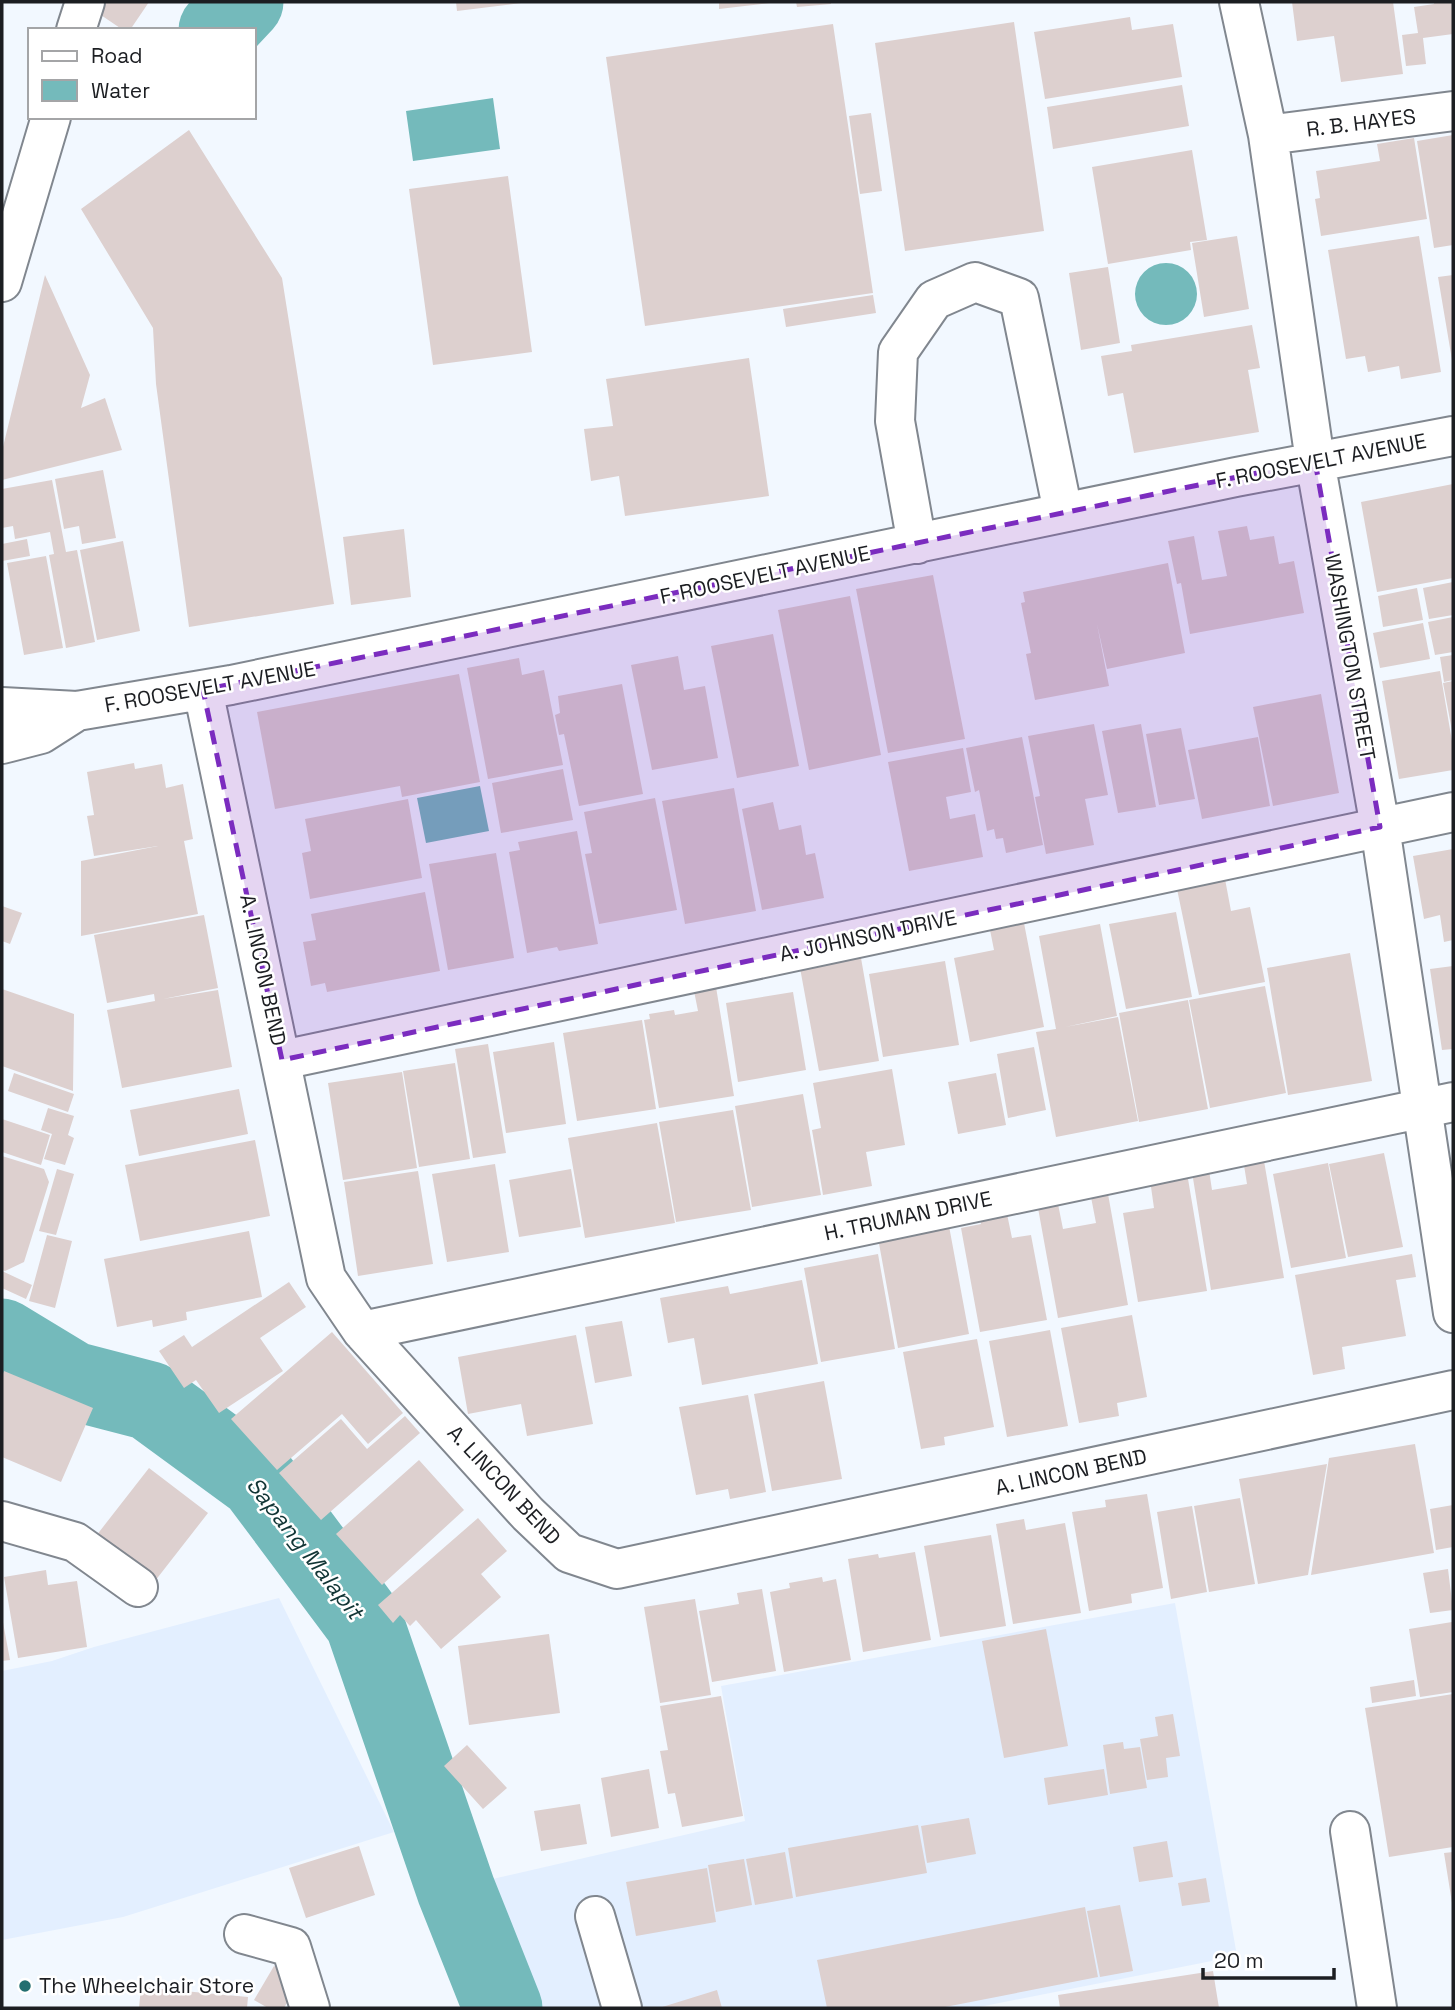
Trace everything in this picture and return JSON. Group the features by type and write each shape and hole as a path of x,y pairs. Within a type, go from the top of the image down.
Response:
{"street":[{"path":"77,28 85,2"},
{"name":"WASHINGTON STREET","path":"1239,2 1268,135 1315,461 1380,827 1437,1105 1453,1313"},
{"name":"R. B. HAYES","path":"1268,135 1453,111"},
{"path":"2,282 49,123"},
{"path":"917,544 895,421 898,352 934,300 975,282 1019,298 1063,513"},
{"name":"F. ROOSEVELT AVENUE","path":"2,708 77,710 203,690 1315,461 1453,436"},
{"name":"A. LINCON BEND","path":"203,690 326,1278 362,1331 528,1514 569,1553 617,1569 1453,1390"},
{"name":"F. ROOSEVELT AVENUE","path":"2,744 41,734 77,710"},
{"name":"A. JOHNSON DRIVE","path":"282,1060 1453,812"},
{"name":"H. TRUMAN DRIVE","path":"362,1331 1437,1105"},
{"path":"2,1521 75,1542 138,1587"},
{"path":"1350,1831 1377,2008"},
{"path":"595,1916 622,2008"},
{"path":"244,1934 291,1947 310,2008"}],"highlighted area":[{"path":"1315,461 1380,827 282,1060 203,690"}],"shaded area":[{"path":"279,1598 394,1832 123,1917 2,1940 2,1671 52,1661 94,1647"},
{"path":"1175,1603 1237,1956 974,2008 523,2008 475,1883 745,1821 721,1686"}],"water":[{"path":"493,98 500,149 413,161 406,111"},
{"path":"1166,263 1178,265 1188,272 1195,282 1195,306 1188,316 1178,323 1166,325 1154,323 1144,316 1137,306 1135,294 1137,282 1144,272 1154,265"},
{"path":"480,786 489,831 426,843 417,798"}],"building":[{"path":"97,2 149,2 131,28 120,28 92,9"},
{"path":"456,2 521,2 521,3 457,11"},
{"path":"719,2 770,2 770,3 719,9"},
{"path":"796,2 831,2 831,4 797,7"},
{"path":"1292,2 1393,2 1403,74 1341,82 1334,36 1297,41"},
{"path":"1434,2 1453,2 1453,34 1423,38 1426,64 1406,66 1402,35 1418,33 1414,7"},
{"path":"1130,17 1132,30 1173,24 1182,77 1045,99 1034,32"},
{"path":"1014,22 1044,231 905,251 875,43"},
{"path":"833,24 873,293 645,326 606,57"},
{"path":"1182,85 1189,126 1053,149 1047,107"},
{"path":"871,113 882,191 860,194 849,116"},
{"path":"189,130 282,278 334,604 189,627 156,384 153,328 81,209"},
{"path":"1453,135 1453,245 1434,248 1417,141"},
{"path":"1414,138 1427,219 1321,236 1315,199 1320,198 1316,171 1380,161 1377,144"},
{"path":"1192,150 1207,240 1190,242 1191,250 1108,264 1092,167"},
{"path":"508,176 532,352 433,365 409,189"},
{"path":"1237,236 1249,309 1204,317 1192,243"},
{"path":"1419,236 1441,372 1401,379 1399,366 1368,372 1365,356 1346,359 1328,250"},
{"path":"1108,267 1120,343 1081,350 1069,273"},
{"path":"45,275 90,375 81,408 105,398 122,450 2,480 2,451"},
{"path":"1453,275 1453,360 1452,360 1438,277"},
{"path":"873,295 876,313 786,327 783,309"},
{"path":"1252,325 1260,368 1248,370 1259,432 1134,453 1123,393 1108,396 1101,356 1132,351 1131,345"},
{"path":"749,358 769,496 625,516 619,476 591,481 584,429 613,426 606,379"},
{"path":"103,470 116,538 82,544 79,526 64,529 55,479"},
{"path":"52,480 66,552 77,550 95,642 66,648 49,555 54,554 50,532 15,539 13,526 2,528 2,489"},
{"path":"1453,484 1453,578 1377,592 1361,502"},
{"path":"1247,526 1250,540 1274,536 1279,564 1294,561 1304,613 1190,634 1181,583 1177,584 1168,541 1194,536 1202,580 1227,576 1218,531"},
{"path":"404,529 411,597 351,605 343,537"},
{"path":"27,539 30,556 2,561 2,544"},
{"path":"123,541 140,631 97,640 80,550"},
{"path":"46,556 63,648 24,655 7,563"},
{"path":"1168,563 1185,653 1107,669 1097,624 1109,686 1035,700 1026,654 1031,653 1021,603 1025,602 1023,592"},
{"path":"933,575 965,739 888,753 856,589"},
{"path":"1453,582 1453,615 1429,619 1423,588"},
{"path":"1417,588 1423,620 1383,627 1378,596"},
{"path":"850,596 881,755 809,770 778,610"},
{"path":"1453,617 1453,652 1435,655 1428,622"},
{"path":"1423,623 1430,659 1380,668 1373,633"},
{"path":"773,634 799,766 737,778 711,646"},
{"path":"1453,655 1453,680 1444,682 1440,657"},
{"path":"678,656 684,690 705,686 718,758 652,770 631,665"},
{"path":"519,658 522,675 544,670 563,765 488,779 467,668"},
{"path":"1440,671 1453,747 1453,770 1399,779 1382,681"},
{"path":"459,674 480,782 402,797 400,786 275,809 257,712"},
{"path":"1453,681 1453,731 1452,731 1443,683"},
{"path":"622,684 643,794 579,806 564,734 559,735 555,715 560,713 558,696"},
{"path":"1321,694 1339,793 1273,806 1253,707"},
{"path":"1094,724 1108,795 1085,799 1094,845 1046,854 1035,797 1040,796 1028,736"},
{"path":"1141,724 1156,807 1118,813 1102,731"},
{"path":"1181,728 1195,799 1159,805 1146,734"},
{"path":"1022,737 1043,845 1006,853 1003,838 996,839 994,829 987,831 979,790 975,792 966,748"},
{"path":"1258,737 1270,806 1202,819 1188,750"},
{"path":"963,748 971,792 946,797 950,819 975,814 983,857 909,871 888,762"},
{"path":"134,763 135,769 162,764 166,788 183,784 193,839 184,841 198,914 81,936 81,861 158,846 94,856 87,816 94,815 87,772"},
{"path":"563,769 573,820 501,833 492,783"},
{"path":"734,788 756,911 685,924 662,801"},
{"path":"655,798 677,910 599,924 585,854 592,853 584,812"},
{"path":"408,799 422,878 310,899 302,853 311,851 305,819"},
{"path":"773,802 779,830 801,825 806,855 815,853 824,898 762,910 742,809"},
{"path":"577,831 598,944 559,951 557,947 527,953 509,852 520,850 518,842"},
{"path":"1453,849 1453,940 1444,942 1440,915 1424,919 1413,856"},
{"path":"496,853 514,958 448,970 429,864"},
{"path":"1225,879 1231,911 1250,907 1265,982 1199,995 1177,889"},
{"path":"425,892 440,971 327,992 325,983 311,986 303,942 316,940 311,914"},
{"path":"2,906 22,913 10,944 2,941"},
{"path":"1176,912 1192,997 1126,1009 1109,924"},
{"path":"204,915 218,988 163,999 218,990 232,1067 122,1088 107,1010 155,1001 154,994 107,1003 94,935"},
{"path":"1024,923 1044,1027 970,1042 954,958 994,950 990,930"},
{"path":"1100,924 1117,1016 1065,1027 1118,1017 1138,1121 1056,1137 1036,1032 1056,1029 1039,936"},
{"path":"1350,953 1372,1081 1288,1095 1267,968"},
{"path":"861,958 879,1061 819,1071 800,968"},
{"path":"945,961 959,1045 883,1057 869,974"},
{"path":"1453,966 1453,1049 1442,1050 1430,969"},
{"path":"1265,986 1286,1093 1210,1108 1189,1000"},
{"path":"716,987 734,1096 659,1108 644,1020 650,1019 649,1014 674,1010 675,1015 698,1011 694,991"},
{"path":"2,989 74,1014 73,1091 2,1066"},
{"path":"793,992 806,1070 738,1082 726,1003"},
{"path":"1188,1000 1208,1109 1139,1122 1119,1013"},
{"path":"642,1020 656,1109 577,1121 563,1033"},
{"path":"554,1042 566,1124 506,1133 493,1052"},
{"path":"488,1044 506,1153 473,1158 455,1049"},
{"path":"1034,1047 1046,1110 1008,1118 997,1054"},
{"path":"455,1063 470,1159 419,1167 403,1071"},
{"path":"892,1069 905,1145 866,1152 872,1186 823,1195 812,1130 821,1128 813,1083"},
{"path":"402,1072 417,1168 343,1180 328,1083"},
{"path":"14,1073 74,1094 68,1112 8,1091"},
{"path":"996,1073 1006,1125 958,1134 948,1082"},
{"path":"239,1089 248,1134 139,1156 130,1110"},
{"path":"803,1094 821,1195 752,1207 735,1106"},
{"path":"48,1108 74,1116 68,1135 74,1138 65,1165 44,1159 52,1134 41,1130"},
{"path":"733,1110 751,1210 676,1222 659,1122"},
{"path":"2,1119 50,1135 41,1165 2,1152"},
{"path":"657,1123 675,1223 585,1238 568,1138"},
{"path":"255,1140 270,1216 140,1241 125,1165"},
{"path":"1384,1153 1403,1247 1348,1257 1329,1164"},
{"path":"1263,1155 1284,1278 1211,1290 1192,1172 1209,1170 1212,1190 1247,1184 1243,1159"},
{"path":"2,1156 44,1169 49,1182 24,1262 5,1271 2,1270"},
{"path":"1328,1163 1346,1258 1291,1268 1273,1174"},
{"path":"495,1164 509,1252 447,1262 432,1174"},
{"path":"57,1169 74,1174 56,1235 39,1231"},
{"path":"571,1169 581,1227 519,1237 509,1180"},
{"path":"418,1171 433,1264 358,1276 344,1182"},
{"path":"1187,1173 1207,1291 1138,1302 1123,1213 1154,1208 1150,1180"},
{"path":"1108,1194 1128,1305 1058,1318 1038,1208 1058,1204 1063,1229 1096,1223 1091,1197"},
{"path":"1007,1214 1012,1238 1031,1235 1047,1320 980,1332 961,1228 981,1224 980,1219"},
{"path":"949,1226 969,1334 898,1348 878,1238"},
{"path":"249,1231 262,1297 186,1312 187,1320 153,1327 152,1320 117,1327 104,1259"},
{"path":"47,1235 72,1241 55,1308 29,1301"},
{"path":"878,1254 895,1349 821,1362 804,1268"},
{"path":"1412,1254 1416,1277 1396,1280 1406,1336 1342,1347 1345,1369 1313,1375 1295,1275"},
{"path":"2,1271 32,1285 26,1299 2,1288"},
{"path":"802,1280 818,1364 702,1385 694,1338 668,1343 660,1298 728,1286 730,1294"},
{"path":"289,1282 306,1307 260,1338 283,1371 219,1413 196,1380 184,1388 159,1351 184,1335 192,1347"},
{"path":"1132,1315 1147,1397 1117,1403 1119,1416 1079,1423 1061,1328"},
{"path":"622,1321 632,1376 595,1383 585,1327"},
{"path":"1050,1330 1068,1426 1007,1437 989,1341"},
{"path":"332,1332 403,1413 368,1444 342,1414 277,1470 231,1419"},
{"path":"576,1335 593,1424 527,1436 521,1404 468,1414 458,1357"},
{"path":"977,1339 994,1427 944,1437 945,1445 921,1449 903,1352"},
{"path":"4,1371 93,1408 61,1482 2,1457"},
{"path":"824,1381 842,1479 772,1491 754,1394"},
{"path":"748,1395 766,1492 730,1499 728,1489 696,1495 679,1407"},
{"path":"405,1416 420,1433 321,1520 279,1473 341,1419 367,1449"},
{"path":"1415,1444 1434,1553 1311,1575 1329,1458"},
{"path":"419,1460 464,1510 382,1585 336,1534"},
{"path":"1327,1464 1308,1575 1258,1584 1239,1479"},
{"path":"149,1468 208,1513 155,1581 96,1536"},
{"path":"1147,1494 1163,1588 1131,1594 1132,1603 1089,1611 1072,1512 1106,1507 1105,1500"},
{"path":"1240,1498 1255,1584 1209,1592 1194,1506"},
{"path":"1453,1505 1453,1547 1436,1550 1430,1509"},
{"path":"1192,1506 1207,1592 1171,1599 1157,1512"},
{"path":"478,1518 507,1551 481,1574 501,1597 441,1649 416,1620 410,1626 400,1615 393,1623 378,1605"},
{"path":"1024,1519 1026,1530 1065,1523 1081,1613 1013,1624 996,1524"},
{"path":"991,1535 1006,1626 940,1637 924,1546"},
{"path":"915,1552 931,1640 863,1652 848,1559 878,1554 879,1558"},
{"path":"1448,1569 1453,1610 1430,1613 1423,1573"},
{"path":"46,1570 48,1585 77,1581 87,1647 18,1658 4,1577"},
{"path":"822,1577 823,1582 836,1579 851,1660 784,1672 770,1592 790,1588 789,1583"},
{"path":"762,1589 776,1671 712,1682 699,1611 739,1604 737,1593"},
{"path":"695,1599 711,1695 660,1703 644,1607"},
{"path":"2,1617 10,1660 2,1661"},
{"path":"1452,1622 1453,1692 1420,1697 1409,1629"},
{"path":"1046,1629 1068,1746 1004,1758 982,1641"},
{"path":"549,1634 560,1713 469,1725 458,1646"},
{"path":"1414,1680 1416,1696 1372,1703 1370,1687"},
{"path":"1453,1694 1453,1847 1389,1857 1365,1708"},
{"path":"721,1696 743,1816 682,1827 675,1793 668,1794 660,1751 668,1750 660,1706"},
{"path":"1173,1714 1180,1756 1166,1758 1168,1777 1147,1780 1140,1739 1158,1736 1155,1717"},
{"path":"1123,1742 1124,1749 1140,1747 1147,1788 1110,1794 1103,1745"},
{"path":"467,1745 507,1788 483,1809 444,1766"},
{"path":"649,1769 659,1828 611,1837 601,1778"},
{"path":"1104,1769 1108,1795 1048,1805 1044,1778"},
{"path":"580,1804 587,1844 541,1851 534,1811"},
{"path":"969,1818 976,1854 927,1863 921,1826"},
{"path":"918,1825 927,1873 796,1897 788,1848"},
{"path":"1167,1841 1173,1877 1139,1882 1133,1847"},
{"path":"359,1846 375,1895 306,1918 289,1868"},
{"path":"785,1852 793,1898 755,1905 746,1859"},
{"path":"1453,1852 1453,1902 1452,1903 1444,1853"},
{"path":"744,1859 752,1905 716,1912 708,1865"},
{"path":"707,1868 716,1922 636,1936 626,1882"},
{"path":"1206,1878 1210,1902 1182,1906 1178,1883"},
{"path":"1120,1905 1133,1971 1100,1977 1087,1911"},
{"path":"1085,1907 1098,1977 940,2008 827,2008 817,1960"},
{"path":"274,1966 300,1980 284,2008 268,2008 254,2000"},
{"path":"1213,1971 1219,2008 1060,2008 1058,1995"},
{"path":"141,1987 248,1997 247,2008 139,2008"},
{"path":"717,1990 722,2008 659,2008"}],"waterway":[{"name":"Sapang Malapit","path":"220,28 244,2"},
{"name":"Sapang Malapit","path":"2,1338 73,1381 150,1401 258,1480 364,1622 456,1890 503,2008"}],"place":[{"name":"The Wheelchair Store","path":"25,1986"}]}
